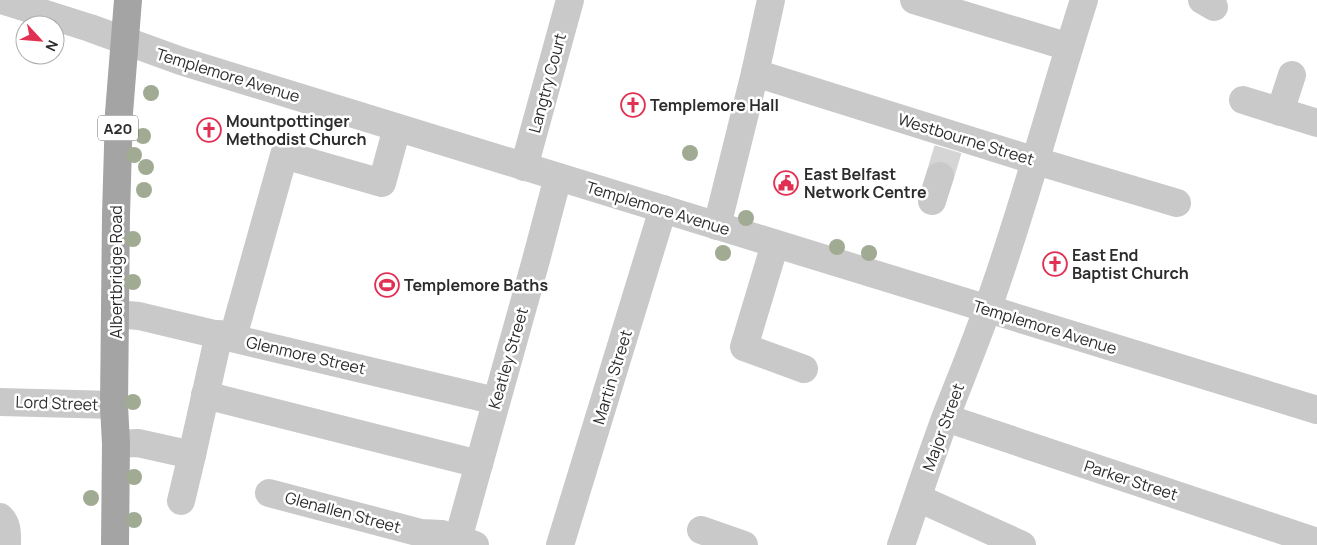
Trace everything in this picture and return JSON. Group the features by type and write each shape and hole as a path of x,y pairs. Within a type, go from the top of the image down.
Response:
{"main road":[{"name":"Albertbridge Road","path":"115,545 115,246 119,114 128,0"}],"street":[{"name":"Templemore Avenue","path":"1,0 90,28 167,57 1317,410"},
{"name":"Langtry Court","path":"524,167 570,0"},
{"path":"718,226 771,0"},
{"path":"914,0 1069,47"},
{"name":"Major Street","path":"902,545 946,418 984,322 1036,161 1084,0"},
{"name":"Westbourne Street","path":"755,73 950,142 1036,161 1177,203"},
{"path":"1280,112 1292,76"},
{"path":"1243,100 1317,123"},
{"path":"181,501 205,395 284,156 382,183 397,128"},
{"name":"Keatley Street","path":"466,542 479,464 558,177"},
{"name":"Martin Street","path":"560,545 663,209"},
{"path":"775,244 744,347 804,369"},
{"name":"Glenmore Street","path":"116,314 139,316 496,400"},
{"path":"205,395 479,464"},
{"name":"Lord Street","path":"0,402 114,405"},
{"name":"Parker Street","path":"946,418 1317,542"},
{"path":"116,444 138,443 192,455"},
{"name":"Glenallen Street","path":"269,493 421,533 442,534 466,542"},
{"path":"918,498 1022,545"},
{"path":"0,517 6,528 7,545"},
{"path":"701,530 744,545"}],"tunnel":[{"path":"940,176 948,149"}],"place":[{"name":"Templemore Hall","path":"633,105"},
{"name":"Mountpottinger Methodist Church","path":"209,130"},
{"name":"East Belfast Network Centre","path":"786,183"},
{"name":"East End Baptist Church","path":"1055,264"},
{"name":"Templemore Baths","path":"387,285"}]}
